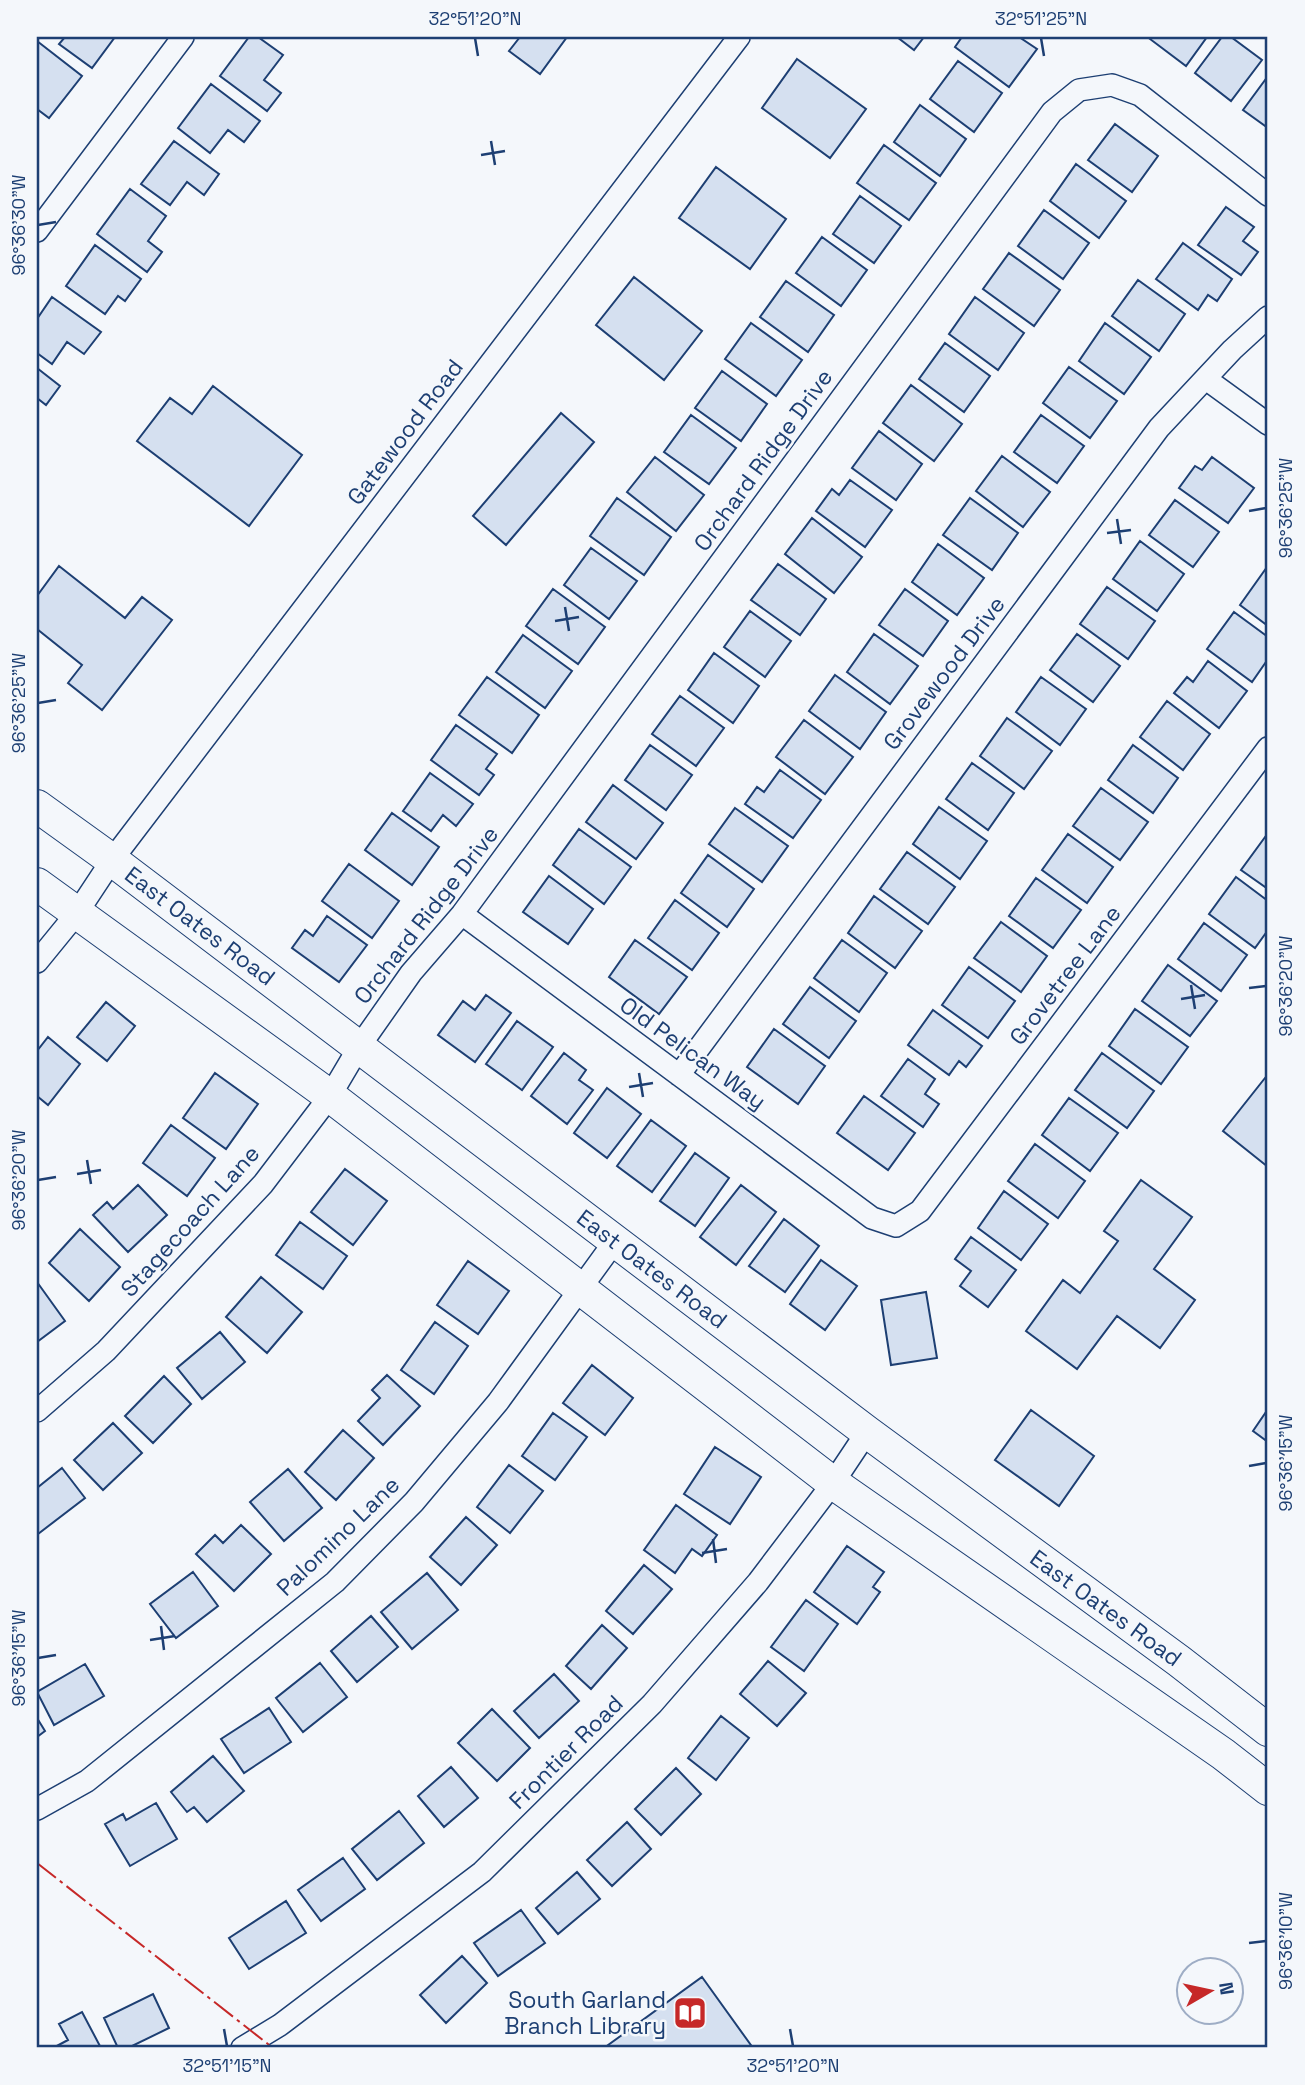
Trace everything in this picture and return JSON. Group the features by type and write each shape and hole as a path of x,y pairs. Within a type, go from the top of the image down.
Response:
{"main road":[{"name":"East Oates Road","path":"37,806 867,1432 1260,1724"},
{"path":"37,884 330,1096 833,1483 1223,1754 1268,1789"},
{"path":"1223,1754 1260,1724"}],"street":[{"path":"37,231 184,37"},
{"name":"Gatewood Road","path":"37,962 77,913 112,860 739,37"},
{"name":"Orchard Ridge Drive","path":"359,1047 411,973 462,914 1052,112 1079,90 1112,85 1140,95 1268,195"},
{"name":"Grovewood Drive","path":"679,1075 1158,428 1232,350 1268,317"},
{"path":"1206,379 1268,424"},
{"name":"Grovetree Lane","path":"896,1226 919,1211 1268,748"},
{"name":"Old Pelican Way","path":"462,914 872,1217 896,1226"},
{"name":"Stagecoach Lane","path":"37,1411 106,1351 263,1184 330,1096 359,1047"},
{"name":"Palomino Lane","path":"37,1808 87,1781 335,1582 414,1502 498,1402 615,1241"},
{"name":"Frontier Road","path":"242,2048 280,2025 482,1872 652,1704 758,1582 833,1483 867,1432"}],"building":[{"path":"65,37 115,37 92,68 59,44"},
{"path":"249,37 258,37 283,55 264,80 281,93 267,111 220,76"},
{"path":"520,37 567,37 540,74 509,51"},
{"path":"897,37 924,37 914,50"},
{"path":"962,37 1019,37 1037,49 1009,87 955,47"},
{"path":"1207,37 1186,66 1150,39"},
{"path":"1222,37 1231,37 1262,60 1231,101 1195,73"},
{"path":"37,41 82,76 49,118 37,109"},
{"path":"797,59 866,109 830,158 762,108"},
{"path":"958,61 1002,93 974,132 930,99"},
{"path":"1268,76 1268,128 1243,110"},
{"path":"211,84 260,121 244,142 228,130 210,153 178,128"},
{"path":"920,105 966,139 940,176 894,142"},
{"path":"1115,124 1158,156 1132,192 1088,160"},
{"path":"174,141 219,174 204,195 187,182 170,205 141,184"},
{"path":"884,145 936,183 909,220 857,183"},
{"path":"1076,164 1126,201 1099,238 1050,201"},
{"path":"716,167 786,219 750,269 679,218"},
{"path":"130,189 166,216 148,241 162,252 147,272 97,234"},
{"path":"860,196 901,226 874,263 833,234"},
{"path":"1226,207 1254,227 1243,241 1258,252 1241,275 1198,245"},
{"path":"1044,210 1089,243 1063,279 1018,246"},
{"path":"822,237 867,270 841,306 796,273"},
{"path":"1183,243 1232,279 1217,301 1208,295 1198,310 1156,279"},
{"path":"95,245 141,279 125,301 118,296 105,314 66,286"},
{"path":"1009,253 1060,290 1034,326 983,289"},
{"path":"634,277 702,331 664,380 596,325"},
{"path":"1138,280 1185,314 1159,351 1112,316"},
{"path":"786,281 834,315 808,352 760,317"},
{"path":"52,297 101,332 84,354 67,342 52,364 37,353 37,319"},
{"path":"975,297 1024,333 998,370 949,334"},
{"path":"751,323 802,360 776,396 725,359"},
{"path":"1105,323 1151,357 1124,394 1079,361"},
{"path":"945,343 990,376 964,412 919,379"},
{"path":"1069,367 1117,401 1090,438 1043,403"},
{"path":"37,368 60,386 46,405 37,398"},
{"path":"722,371 767,404 741,441 695,408"},
{"path":"911,385 962,424 934,461 883,423"},
{"path":"213,386 302,455 249,526 137,441 170,398 192,414"},
{"path":"561,413 594,442 506,545 473,516"},
{"path":"691,415 736,448 709,484 664,452"},
{"path":"1041,415 1084,446 1057,483 1014,452"},
{"path":"879,431 922,464 896,500 852,468"},
{"path":"1002,456 1050,492 1023,527 976,491"},
{"path":"655,457 704,495 676,531 627,492"},
{"path":"1212,457 1254,488 1228,523 1179,488 1195,466 1202,470"},
{"path":"850,480 892,510 865,547 816,511 832,489 839,495"},
{"path":"617,498 671,537 644,575 590,536"},
{"path":"970,498 1018,533 992,570 943,535"},
{"path":"1175,500 1219,532 1193,567 1149,535"},
{"path":"812,518 862,557 834,593 785,554"},
{"path":"1140,541 1184,574 1157,611 1113,579"},
{"path":"938,544 984,578 957,615 912,582"},
{"path":"591,548 637,581 609,619 564,585"},
{"path":"778,564 826,599 800,635 751,600"},
{"path":"59,566 125,618 142,597 172,620 102,710 68,683 82,665 37,629 37,596"},
{"path":"1268,568 1268,626 1240,605"},
{"path":"1107,587 1155,621 1128,659 1080,624"},
{"path":"553,589 605,627 578,664 526,626"},
{"path":"905,589 948,621 923,656 879,625"},
{"path":"750,611 791,641 765,677 724,647"},
{"path":"1234,612 1268,637 1268,659 1252,682 1207,649"},
{"path":"874,634 918,666 890,704 847,672"},
{"path":"1077,634 1120,666 1093,702 1050,670"},
{"path":"523,635 572,671 545,708 496,672"},
{"path":"714,653 759,686 733,723 688,690"},
{"path":"1208,661 1247,691 1219,728 1174,693 1187,677 1193,682"},
{"path":"835,675 886,712 860,749 809,711"},
{"path":"487,677 539,715 512,753 459,715"},
{"path":"1041,677 1086,709 1060,745 1016,712"},
{"path":"680,696 724,728 696,766 652,734"},
{"path":"1167,701 1210,734 1183,770 1140,737"},
{"path":"1007,718 1052,751 1024,789 980,756"},
{"path":"804,720 853,757 825,794 776,757"},
{"path":"456,725 497,754 486,769 494,775 479,795 431,760"},
{"path":"650,745 692,775 666,810 625,780"},
{"path":"1133,745 1178,778 1153,813 1108,780"},
{"path":"972,763 1014,793 988,830 946,799"},
{"path":"780,770 821,800 793,838 745,804 757,787 764,792"},
{"path":"430,773 473,804 456,826 443,815 431,831 403,811"},
{"path":"613,785 663,823 636,859 586,822"},
{"path":"1101,788 1148,822 1120,860 1073,826"},
{"path":"939,807 987,841 960,879 913,844"},
{"path":"735,808 788,846 762,882 709,844"},
{"path":"392,813 439,847 412,885 365,850"},
{"path":"579,829 631,867 604,904 553,865"},
{"path":"1268,833 1268,889 1241,870"},
{"path":"1068,834 1113,867 1087,903 1042,870"},
{"path":"907,852 955,887 928,924 880,889"},
{"path":"708,855 754,889 727,927 681,893"},
{"path":"349,864 399,901 372,938 322,901"},
{"path":"549,876 593,909 568,944 523,912"},
{"path":"1236,877 1268,901 1268,930 1255,948 1209,914"},
{"path":"1036,878 1081,910 1053,948 1009,916"},
{"path":"874,896 922,931 895,968 848,933"},
{"path":"675,900 719,933 692,970 648,938"},
{"path":"327,916 367,945 339,982 292,948 305,930 313,936"},
{"path":"1001,922 1047,956 1021,992 974,958"},
{"path":"1204,923 1247,955 1221,991 1178,959"},
{"path":"635,940 687,977 659,1014 609,977"},
{"path":"842,940 887,973 859,1012 814,978"},
{"path":"1168,965 1217,1001 1190,1036 1142,1001"},
{"path":"969,967 1015,1001 988,1038 942,1005"},
{"path":"810,987 856,1021 829,1058 783,1024"},
{"path":"486,995 511,1013 475,1062 438,1035 463,1001 475,1010"},
{"path":"106,1002 135,1026 107,1061 77,1037"},
{"path":"1135,1009 1188,1047 1161,1084 1109,1046"},
{"path":"933,1010 982,1046 966,1067 959,1061 949,1075 908,1045"},
{"path":"517,1021 553,1047 522,1090 486,1064"},
{"path":"774,1029 825,1066 798,1104 747,1067"},
{"path":"48,1037 80,1064 48,1105 37,1096 37,1051"},
{"path":"564,1053 586,1070 579,1080 593,1090 567,1124 531,1096"},
{"path":"1102,1053 1154,1091 1127,1128 1075,1090"},
{"path":"908,1059 935,1079 925,1094 939,1104 923,1127 881,1096"},
{"path":"215,1073 258,1104 226,1149 183,1118"},
{"path":"1265,1078 1268,1080 1268,1167 1223,1131"},
{"path":"607,1088 641,1114 607,1158 574,1133"},
{"path":"864,1096 915,1133 888,1170 837,1133"},
{"path":"1069,1098 1118,1133 1090,1171 1042,1135"},
{"path":"651,1120 686,1146 652,1192 617,1166"},
{"path":"171,1125 215,1158 187,1196 143,1163"},
{"path":"1035,1144 1085,1181 1058,1218 1008,1181"},
{"path":"695,1153 729,1178 695,1226 660,1201"},
{"path":"345,1169 387,1201 353,1245 311,1212"},
{"path":"1141,1180 1192,1217 1154,1269 1195,1300 1160,1348 1117,1316 1077,1369 1026,1331 1063,1280 1080,1293 1118,1241 1104,1231"},
{"path":"138,1185 167,1215 128,1252 93,1215 107,1202 113,1209"},
{"path":"741,1185 776,1212 736,1265 700,1237"},
{"path":"1004,1191 1048,1224 1021,1260 978,1228"},
{"path":"784,1219 819,1246 785,1292 749,1266"},
{"path":"300,1222 347,1256 323,1289 276,1255"},
{"path":"80,1229 120,1267 89,1301 49,1263"},
{"path":"971,1237 1016,1270 988,1307 960,1286 971,1271 955,1259"},
{"path":"821,1260 857,1286 825,1330 790,1304"},
{"path":"468,1261 509,1291 478,1334 437,1305"},
{"path":"261,1277 302,1312 267,1353 226,1317"},
{"path":"37,1282 65,1321 37,1342"},
{"path":"926,1292 937,1358 891,1365 881,1300"},
{"path":"435,1322 468,1346 434,1394 401,1370"},
{"path":"220,1332 245,1362 202,1399 177,1368"},
{"path":"592,1365 633,1398 605,1435 563,1403"},
{"path":"387,1375 420,1406 383,1445 358,1421 380,1398 372,1390"},
{"path":"164,1376 191,1404 153,1443 125,1416"},
{"path":"1268,1409 1268,1442 1253,1431"},
{"path":"1031,1410 1094,1456 1059,1506 995,1460"},
{"path":"553,1413 587,1437 555,1480 522,1456"},
{"path":"113,1423 142,1453 103,1490 74,1460"},
{"path":"343,1430 374,1458 336,1500 305,1472"},
{"path":"715,1447 761,1477 730,1524 684,1494"},
{"path":"509,1465 543,1491 510,1533 477,1507"},
{"path":"62,1468 85,1498 38,1534 37,1488"},
{"path":"288,1469 322,1508 284,1541 250,1502"},
{"path":"676,1505 717,1535 702,1556 692,1549 675,1573 644,1550"},
{"path":"466,1517 497,1545 461,1585 430,1557"},
{"path":"241,1525 271,1554 234,1591 196,1554 215,1535 223,1543"},
{"path":"847,1546 884,1572 873,1587 880,1592 857,1624 814,1592"},
{"path":"644,1565 672,1589 633,1634 606,1611"},
{"path":"193,1572 218,1606 176,1638 150,1604"},
{"path":"427,1573 458,1610 412,1649 381,1612"},
{"path":"806,1600 838,1624 804,1671 771,1647"},
{"path":"371,1616 398,1647 357,1682 331,1651"},
{"path":"602,1625 627,1648 591,1689 566,1666"},
{"path":"768,1661 806,1693 777,1726 740,1694"},
{"path":"320,1663 347,1697 303,1732 276,1698"},
{"path":"85,1664 104,1696 54,1725 37,1692"},
{"path":"554,1674 579,1701 539,1738 514,1711"},
{"path":"269,1708 291,1742 244,1773 221,1739"},
{"path":"492,1709 530,1748 497,1781 458,1743"},
{"path":"721,1716 749,1738 716,1780 688,1758"},
{"path":"37,1718 45,1731 37,1737"},
{"path":"213,1756 244,1791 207,1822 194,1807 187,1812 171,1792"},
{"path":"451,1767 478,1798 444,1827 418,1796"},
{"path":"676,1768 701,1794 661,1835 635,1809"},
{"path":"156,1803 177,1839 130,1866 105,1824 123,1814 126,1820"},
{"path":"399,1811 424,1843 377,1880 352,1849"},
{"path":"627,1822 651,1849 612,1886 587,1860"},
{"path":"343,1858 365,1889 321,1921 298,1890"},
{"path":"577,1872 600,1899 558,1934 536,1908"},
{"path":"286,1901 306,1933 249,1969 229,1938"},
{"path":"521,1910 545,1943 498,1976 474,1943"},
{"path":"462,1956 487,1983 446,2023 420,1995"},
{"name":"South Garland Branch Library","path":"702,1977 753,2048 604,2048"},
{"path":"153,1994 169,2028 128,2048 118,2048 104,2018"},
{"path":"82,2012 101,2048 53,2048 68,2040 59,2024"}],"power":[{"path":"37,1863 273,2048"}],"place":[{"name":"South Garland Branch Library","path":"690,2013"}]}
